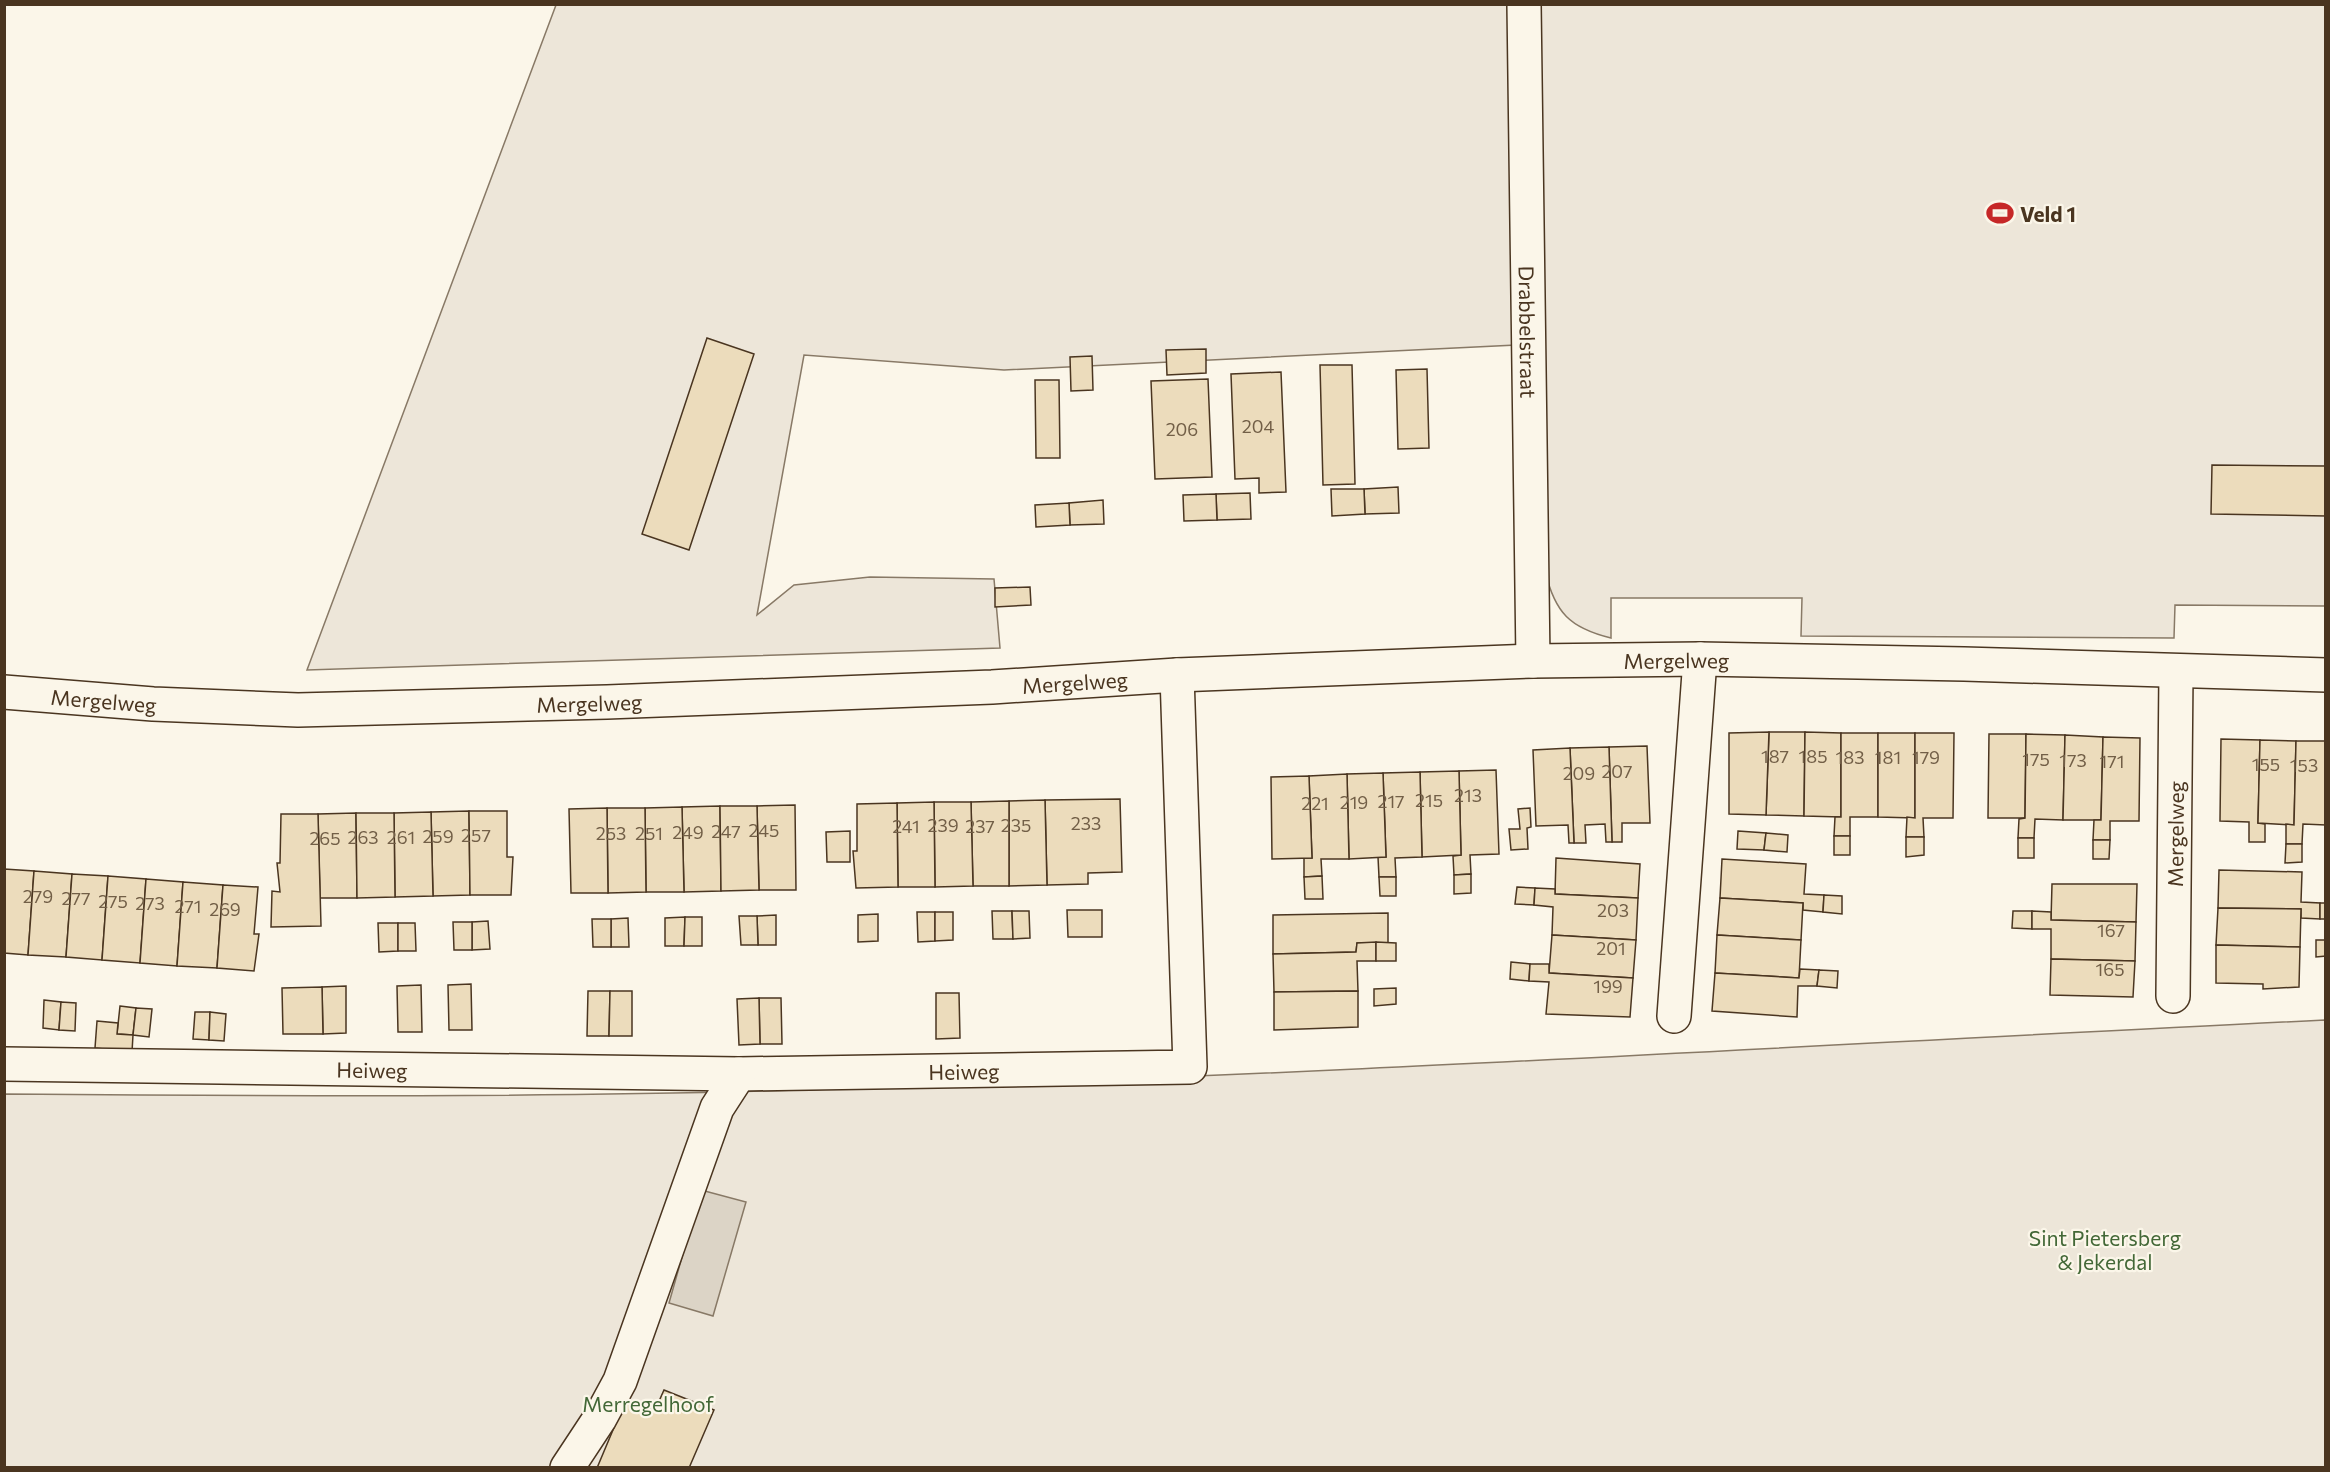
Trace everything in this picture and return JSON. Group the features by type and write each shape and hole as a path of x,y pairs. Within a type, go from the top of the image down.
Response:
{"street":[{"name":"Drabbelstraat","path":"1524,4 1533,661"},
{"name":"Mergelweg","path":"4,692 153,704 298,710 607,702 981,688 1176,675 1533,661 1700,659 2325,675"},
{"path":"1674,1016 1700,659"},
{"name":"Mergelweg","path":"2173,996 2176,672"},
{"name":"Heiweg","path":"4,1064 739,1074 1190,1067 1176,675"},
{"path":"567,1467 600,1418 620,1381 717,1108 739,1074"}],"green space":[{"path":"556,5 1509,5 1516,345 1004,370 804,355 757,615 794,585 870,577 994,579 1000,648 307,670"},
{"path":"1537,5 2325,5 2325,606 2175,605 2174,638 1801,636 1802,598 1611,598 1611,638 1575,623 1559,608 1545,571"},
{"name":"Sint Pietersberg & Jekerdal","path":"2325,1020 2325,1467 5,1468 5,1094 522,1095 832,1089 1205,1076"}],"shaded area":[{"path":"701,1190 746,1202 713,1316 669,1303"}],"building":[{"path":"707,338 754,354 689,550 642,534"},
{"path":"1206,349 1206,373 1167,375 1166,350"},
{"path":"1092,356 1093,390 1071,391 1070,357"},
{"path":"1320,365 1352,365 1355,484 1323,485"},
{"path":"1427,369 1429,448 1398,449 1396,370"},
{"path":"1281,372 1286,492 1259,493 1259,478 1235,479 1231,374"},
{"path":"1208,379 1212,477 1155,479 1151,381"},
{"path":"1035,380 1059,380 1060,458 1036,458"},
{"path":"2212,465 2326,466 2326,516 2211,514"},
{"path":"1398,487 1399,513 1365,514 1364,489"},
{"path":"1331,489 1364,489 1365,514 1332,516"},
{"path":"1250,493 1251,519 1217,520 1216,494"},
{"path":"1216,494 1217,520 1184,521 1183,495"},
{"path":"1103,500 1104,524 1070,525 1069,503"},
{"path":"1069,503 1070,525 1036,527 1035,505"},
{"path":"1030,587 1031,605 995,607 995,588"},
{"path":"1769,732 1805,732 1804,816 1766,815"},
{"path":"1769,732 1766,815 1729,814 1729,733"},
{"path":"1805,732 1841,733 1841,817 1804,816"},
{"path":"1841,733 1878,733 1878,817 1850,817 1850,836 1834,836 1835,817 1841,817"},
{"path":"1878,733 1915,733 1915,818 1878,817"},
{"path":"1915,733 1954,733 1953,818 1923,818 1924,837 1906,837 1907,817 1915,818"},
{"path":"1989,734 2026,734 2025,818 1988,818"},
{"path":"2026,734 2065,735 2063,820 2035,819 2034,838 2018,838 2019,819 2025,818"},
{"path":"2065,735 2103,737 2101,820 2063,820"},
{"path":"2103,737 2140,738 2139,821 2110,821 2110,840 2093,840 2094,820 2101,820"},
{"path":"2221,739 2260,740 2258,823 2265,824 2265,842 2249,842 2249,822 2220,821"},
{"path":"2260,740 2296,741 2294,825 2258,823"},
{"path":"2296,741 2326,741 2326,825 2303,824 2302,844 2286,844 2286,824 2294,825"},
{"path":"1647,746 1650,823 1622,823 1622,842 1612,842 1609,747"},
{"path":"1609,747 1612,842 1606,842 1605,824 1585,825 1586,843 1574,843 1570,748"},
{"path":"1570,748 1574,843 1569,843 1568,825 1536,826 1533,750"},
{"path":"1496,770 1499,854 1470,855 1471,874 1454,875 1453,856 1461,855 1459,771"},
{"path":"1459,771 1461,855 1422,857 1420,772"},
{"path":"1420,772 1422,857 1395,858 1396,877 1379,877 1378,857 1386,857 1383,773"},
{"path":"1383,773 1386,857 1349,859 1347,774"},
{"path":"1347,774 1349,859 1321,859 1322,876 1304,877 1304,858 1312,858 1309,776"},
{"path":"1309,776 1312,858 1272,859 1271,777"},
{"path":"1120,799 1122,872 1088,873 1088,884 1047,885 1045,800"},
{"path":"1045,800 1047,885 1009,886 1009,801"},
{"path":"1009,801 1009,886 973,886 971,802"},
{"path":"934,802 971,802 973,886 935,887"},
{"path":"934,802 935,887 898,887 897,803"},
{"path":"897,803 898,887 856,888 853,851 857,851 857,804"},
{"path":"795,805 796,890 759,890 757,806"},
{"path":"720,806 721,891 684,892 682,807"},
{"path":"720,806 757,806 759,890 721,891"},
{"path":"682,807 684,892 646,892 645,808"},
{"path":"607,808 645,808 646,892 608,893"},
{"path":"607,808 608,893 571,893 569,809"},
{"path":"1530,808 1531,827 1527,828 1528,849 1511,850 1509,829 1520,829 1518,809"},
{"path":"469,811 470,895 433,896 431,812"},
{"path":"469,811 507,811 507,857 513,857 511,895 470,895"},
{"path":"431,812 433,896 395,897 394,813"},
{"path":"356,813 357,898 320,898 318,814"},
{"path":"356,813 394,813 395,897 357,898"},
{"path":"281,814 318,814 321,926 271,927 272,891 280,892 277,863 280,863"},
{"path":"850,831 850,862 827,862 826,832"},
{"path":"1738,831 1766,833 1764,850 1737,849"},
{"path":"1766,833 1788,835 1787,852 1764,850"},
{"path":"1834,836 1850,836 1850,855 1834,855"},
{"path":"1906,837 1924,837 1924,855 1906,857"},
{"path":"2018,838 2034,838 2034,858 2018,858"},
{"path":"2093,840 2110,840 2109,859 2093,859"},
{"path":"2286,844 2302,844 2302,862 2285,863"},
{"path":"1556,858 1640,864 1638,898 1555,894"},
{"path":"1722,859 1806,864 1804,894 1824,895 1823,912 1803,910 1803,903 1720,898"},
{"path":"4,869 34,871 28,955 4,953"},
{"path":"2219,870 2302,872 2301,902 2320,903 2320,919 2301,918 2301,909 2218,908"},
{"path":"34,871 72,874 66,957 28,955"},
{"path":"72,874 108,876 102,960 66,957"},
{"path":"1471,874 1471,893 1454,894 1454,875"},
{"path":"108,876 146,879 140,963 102,960"},
{"path":"1322,876 1323,899 1305,899 1304,877"},
{"path":"1379,877 1396,877 1396,896 1380,896"},
{"path":"146,879 183,882 177,966 140,963"},
{"path":"183,882 223,885 217,968 177,966"},
{"path":"2052,884 2137,884 2136,922 2051,920"},
{"path":"223,885 258,887 254,934 259,934 254,971 217,968"},
{"path":"1517,887 1535,888 1534,905 1515,904"},
{"path":"1535,888 1555,889 1555,894 1638,898 1636,940 1552,935 1553,907 1534,905"},
{"path":"1824,895 1842,896 1842,914 1823,912"},
{"path":"1720,898 1803,903 1801,940 1717,935"},
{"path":"2320,903 2326,903 2326,919 2320,919"},
{"path":"2218,908 2301,909 2300,947 2216,945"},
{"path":"1067,910 1102,910 1102,937 1068,937"},
{"path":"992,911 1012,911 1013,939 993,939"},
{"path":"1012,911 1029,911 1030,938 1013,939"},
{"path":"2013,911 2032,911 2032,929 2012,928"},
{"path":"2032,911 2051,912 2051,920 2136,922 2135,961 2051,959 2051,929 2032,929"},
{"path":"917,912 935,912 935,941 918,942"},
{"path":"935,912 953,912 953,940 935,941"},
{"path":"1388,913 1388,943 1357,943 1356,952 1273,954 1273,915"},
{"path":"878,914 878,941 858,942 858,915"},
{"path":"776,915 776,945 758,945 757,916"},
{"path":"739,916 757,916 758,945 741,945"},
{"path":"685,917 684,946 665,946 665,918"},
{"path":"685,917 702,917 702,946 684,946"},
{"path":"628,918 629,947 611,947 611,919"},
{"path":"592,919 611,919 611,947 593,947"},
{"path":"488,921 490,949 472,950 472,922"},
{"path":"453,922 472,922 472,950 454,950"},
{"path":"378,923 398,923 398,951 379,952"},
{"path":"398,923 415,923 416,951 398,951"},
{"path":"1552,935 1636,940 1633,978 1549,973"},
{"path":"1717,935 1801,940 1799,978 1715,973"},
{"path":"2316,940 2326,940 2326,956 2316,957"},
{"path":"1376,942 1376,961 1357,961 1358,991 1274,992 1273,954 1356,952 1357,943"},
{"path":"1376,942 1396,943 1396,961 1376,961"},
{"path":"2216,945 2300,947 2299,987 2263,989 2263,984 2216,983"},
{"path":"2051,959 2135,961 2133,997 2050,995"},
{"path":"1511,962 1530,964 1529,981 1510,979"},
{"path":"1530,964 1549,964 1549,973 1633,978 1630,1017 1546,1014 1549,982 1529,981"},
{"path":"1800,969 1819,970 1817,986 1798,986 1797,1017 1712,1011 1715,973 1799,978"},
{"path":"1819,970 1838,971 1837,988 1817,986"},
{"path":"471,984 472,1030 449,1030 448,985"},
{"path":"421,985 422,1032 398,1032 397,986"},
{"path":"346,986 346,1033 323,1034 322,987"},
{"path":"322,987 323,1034 283,1034 282,988"},
{"path":"1396,988 1396,1004 1374,1006 1374,989"},
{"path":"588,991 610,991 609,1036 587,1036"},
{"path":"610,991 632,991 632,1036 609,1036"},
{"path":"1358,991 1358,1027 1274,1030 1274,992"},
{"path":"936,993 959,993 960,1038 936,1039"},
{"path":"759,998 781,998 782,1044 760,1044"},
{"path":"759,998 760,1044 739,1045 737,999"},
{"path":"44,1000 61,1002 59,1030 43,1028"},
{"path":"61,1002 76,1003 75,1031 59,1030"},
{"path":"120,1006 136,1008 133,1035 117,1034"},
{"path":"136,1008 152,1009 149,1037 133,1035"},
{"path":"195,1012 210,1012 209,1040 193,1039"},
{"path":"210,1012 226,1014 224,1041 209,1040"},
{"path":"97,1021 118,1023 117,1034 133,1035 132,1052 95,1048"},
{"path":"664,1390 714,1410 689,1468 597,1468 626,1399 655,1410"}],"place":[{"name":"Veld 1","path":"2000,213"}],"park label":[{"name":"Merregelhoof","path":"648,1403"}]}
